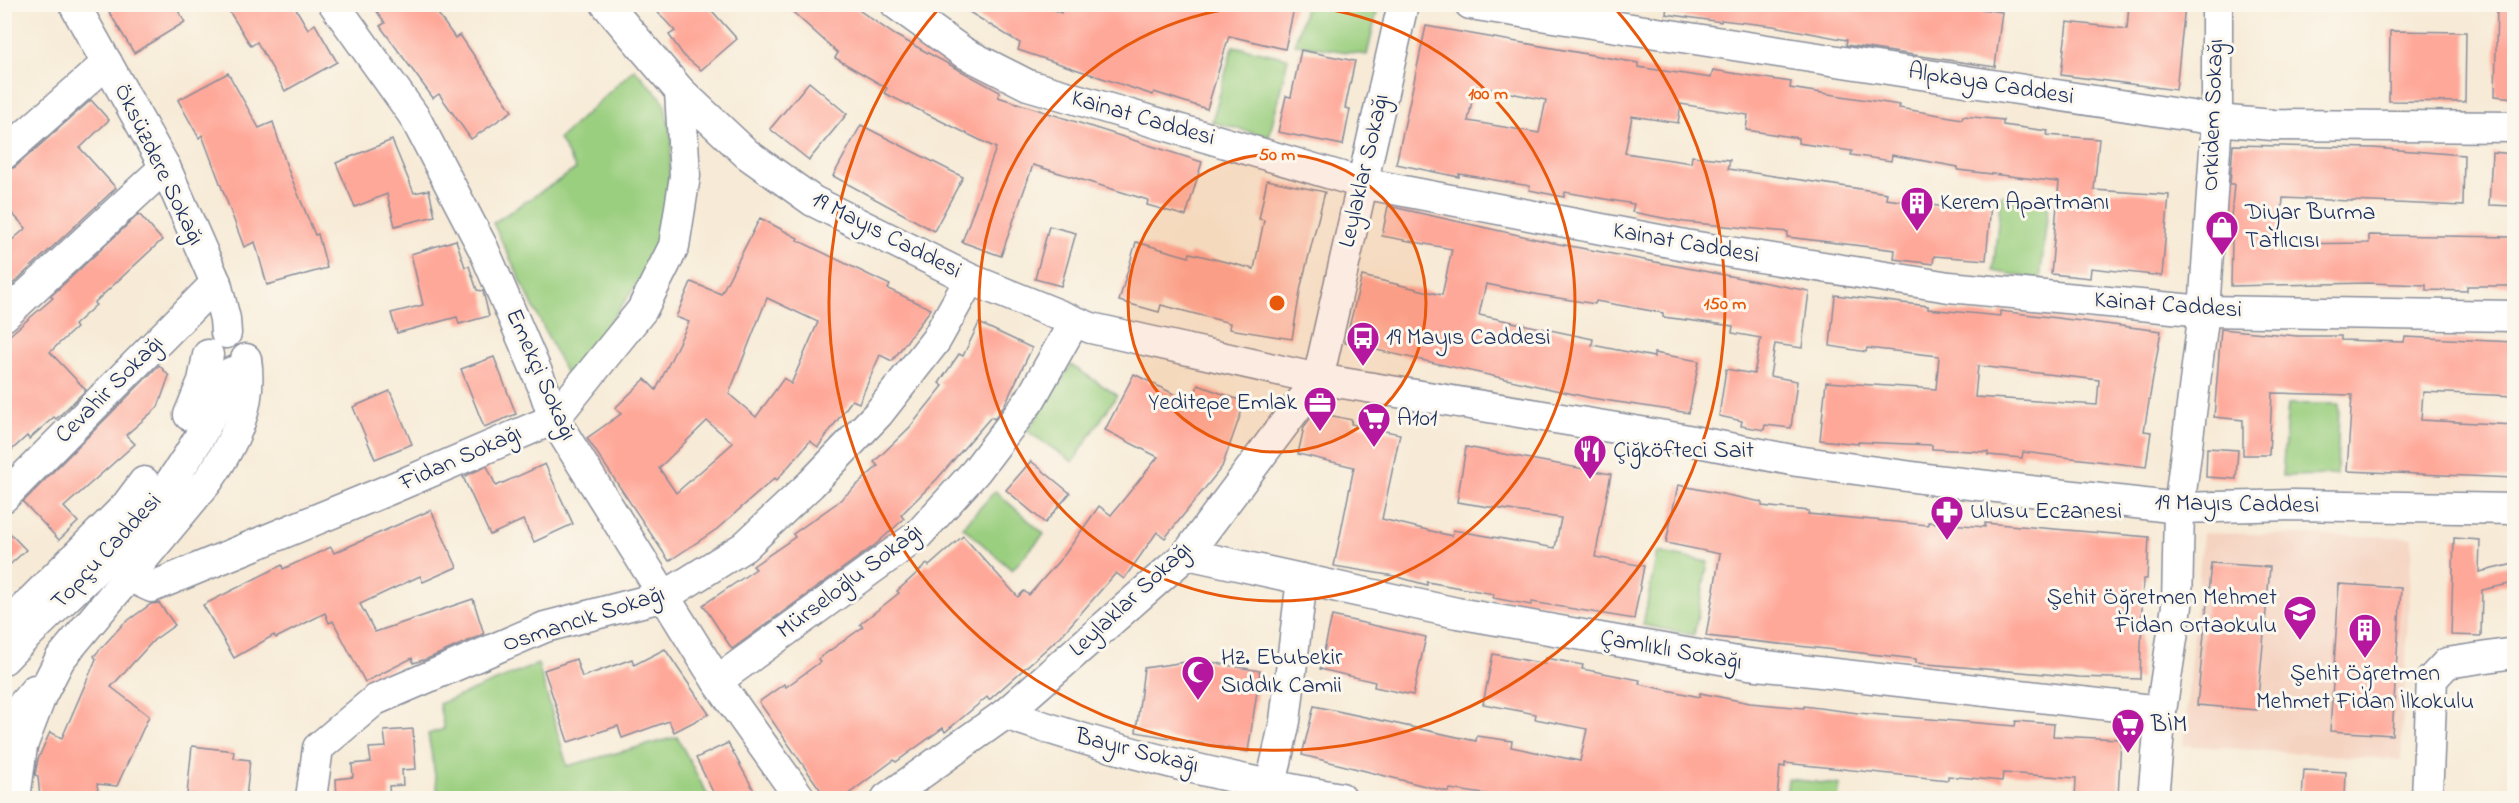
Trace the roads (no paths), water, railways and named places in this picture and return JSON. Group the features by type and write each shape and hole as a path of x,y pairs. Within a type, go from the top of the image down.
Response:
{"street":[{"name":"Öksüzdere Sokağı","path":"4,627 126,506 162,458 189,415 225,319 216,283 165,167 74,4"},
{"name":"Emekçi Sokağı","path":"334,4 414,116 483,248 542,384 554,418 717,681 800,798"},
{"name":"19 Mayıs Caddesi","path":"606,4 680,92 747,154 813,201 970,279 1074,322 1318,380 1677,438 1797,461 2179,508 2294,505 2514,509"},
{"name":"Kainat Caddesi","path":"896,4 963,52 1028,85 1362,183 1685,245 1949,287 2204,311 2514,316"},
{"name":"Leylaklar Sokağı","path":"887,798 1005,714 1186,554 1318,380 1403,4"},
{"name":"Alpkaya Caddesi","path":"1470,4 2217,120 2273,125 2514,127"},
{"name":"Orkidem Sokağı","path":"2153,798 2161,711 2177,606 2179,508 2204,311 2217,120 2217,4"},
{"path":"4,154 106,63"},
{"name":"Fidan Sokağı","path":"134,571 141,582 153,587 388,490 554,418 642,310 674,246 685,176 680,92"},
{"path":"4,316 165,167"},
{"name":"Osmancık Sokağı","path":"311,798 318,748 375,700 545,627 665,597 744,548 811,484 878,414 936,340 970,279"},
{"name":"Cevahir Sokağı","path":"4,497 216,283"},
{"name":"Mürseloğlu Sokağı","path":"717,681 917,536 976,471 1030,400 1074,322"},
{"path":"4,727 208,481 228,451 242,418 250,383 239,366 219,371 209,362 217,344"},
{"name":"Topçu Caddesi","path":"4,659 113,553 143,519 172,479 208,421 219,392 239,366"},
{"name":"Çamlıklı Sokağı","path":"1186,554 1456,613 1749,664 2161,711"},
{"path":"1287,792 1285,721 1302,579"},
{"path":"2427,798 2432,679 2447,663 2514,653"},
{"path":"15,798 22,746 60,659"},
{"name":"Bayır Sokağı","path":"1005,714 1072,737 1287,792 1341,798"}],"place":[{"name":"Kerem Apartmanı","path":"1917,232"},
{"name":"Diyar Burma Tatlıcısı","path":"2222,256"},
{"name":"19 Mayıs Caddesi","path":"1363,367"},
{"name":"Yeditepe Emlak","path":"1320,432"},
{"name":"A101","path":"1374,448"},
{"name":"Çiğköfteci Sait","path":"1590,480"},
{"name":"Ulusu Eczanesi","path":"1947,541"},
{"name":"Şehit Öğretmen Mehmet Fidan Ortaokulu","path":"2300,641"},
{"name":"Şehit Öğretmen Mehmet Fidan İlkokulu","path":"2365,659"},
{"name":"Hz. Ebubekir Sıddık Camii","path":"1198,701"},
{"name":"BİM","path":"2128,754"}]}
